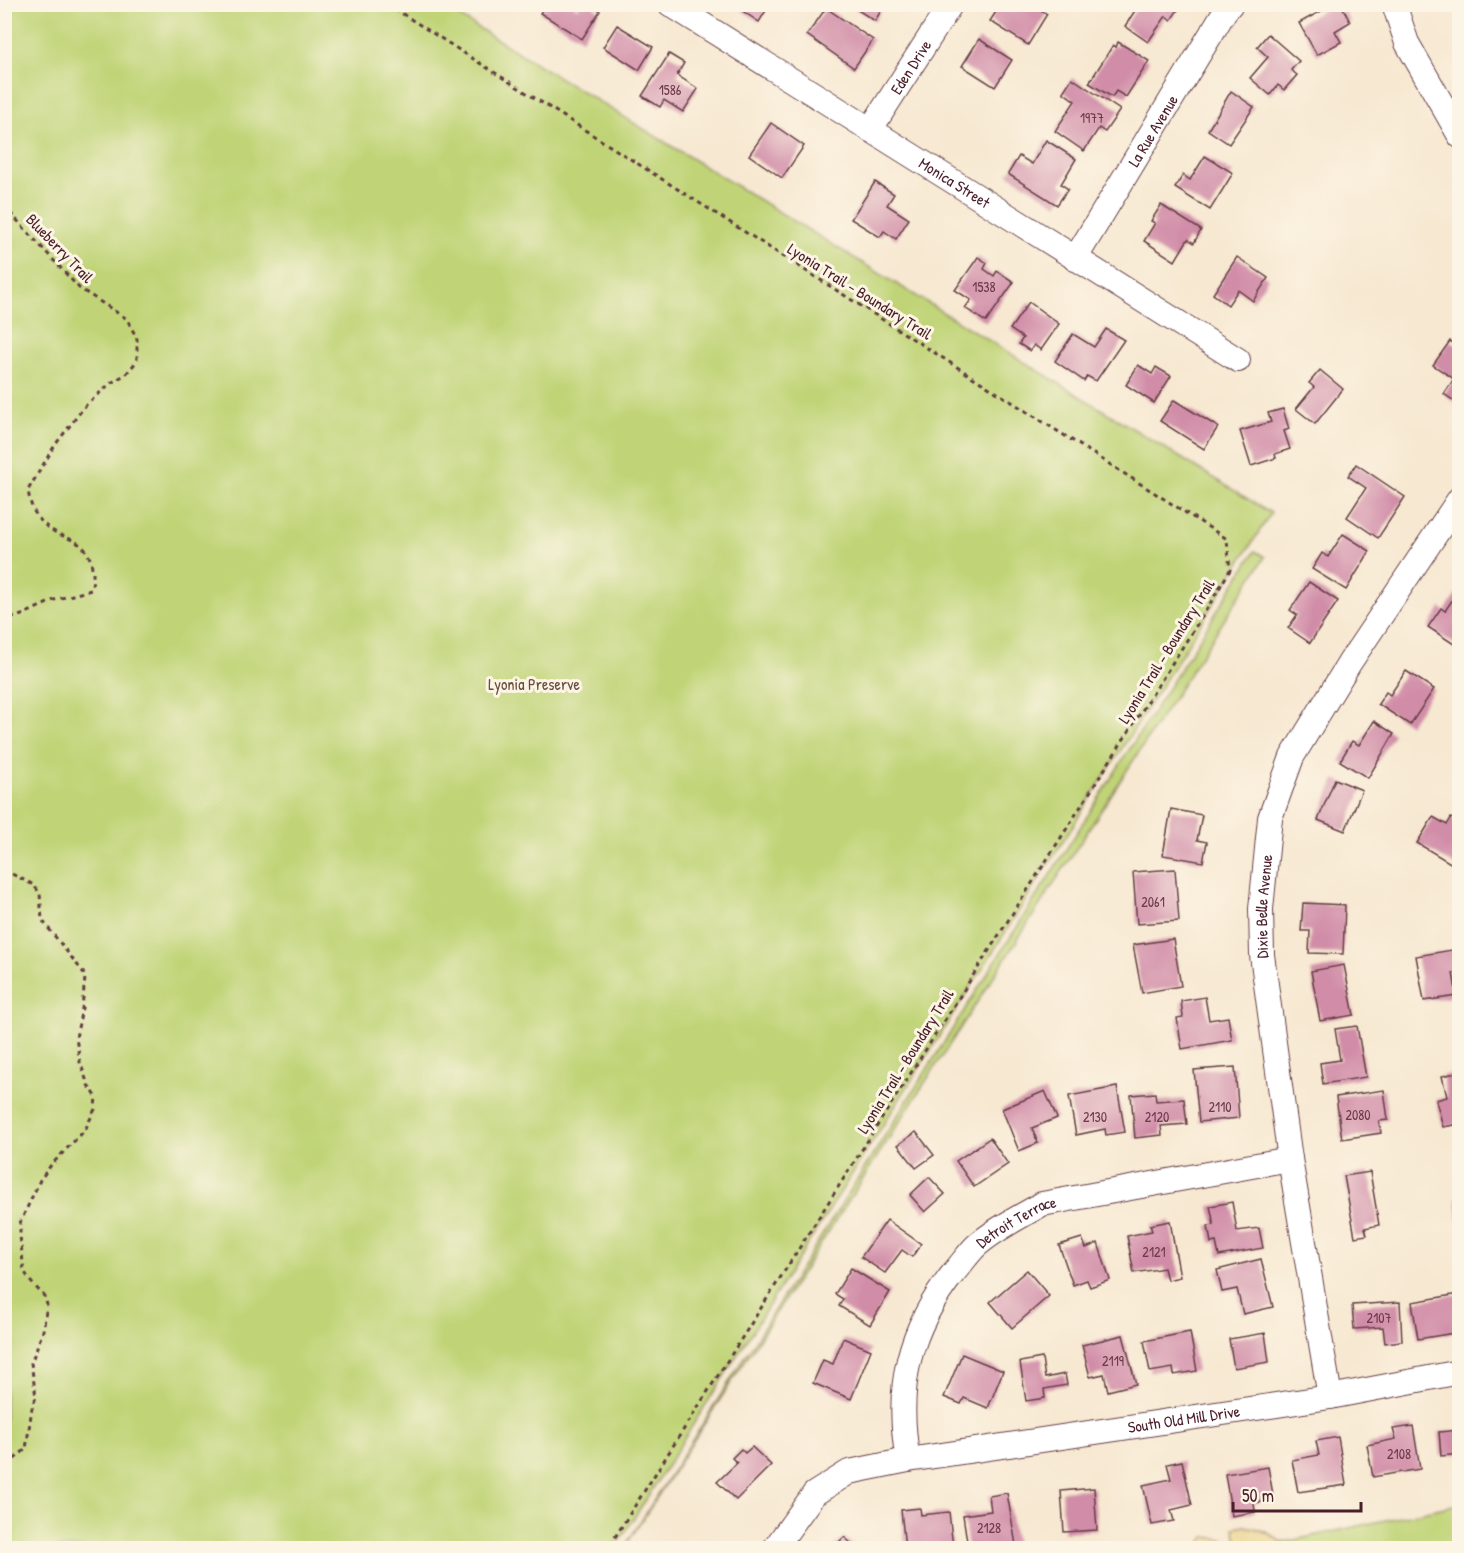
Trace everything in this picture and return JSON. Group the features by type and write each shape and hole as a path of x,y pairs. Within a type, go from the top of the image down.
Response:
{"street":[{"name":"Monica Street","path":"670,4 1238,360"},
{"name":"Eden Drive","path":"870,130 951,4"},
{"name":"La Rue Avenue","path":"1076,259 1225,10 1231,4"},
{"path":"1394,4 1407,43 1460,136"},
{"name":"Dixie Belle Avenue","path":"1330,1397 1290,1159 1262,955 1261,909 1270,818 1292,757 1350,662 1460,498"},
{"name":"Detroit Terrace","path":"908,1460 902,1426 906,1367 917,1330 944,1285 976,1246 1042,1204 1290,1159"},
{"name":"South Old Mill Drive","path":"775,1548 814,1494 849,1472 908,1460 1330,1397 1460,1372"}],"path":[{"name":"Lyonia Trail - Boundary Trail","path":"387,4 1227,539 1230,570 1208,607 608,1548"},
{"name":"Blueberry Trail","path":"4,206 79,288 127,320 137,339 137,361 126,374 111,383 86,406 55,445 28,490 31,507 44,524 55,532 79,542 90,555 94,578 91,590 54,600 22,615 4,620"},
{"path":"4,870 34,885 40,894 42,920 85,978 76,1038 80,1062 88,1085 96,1096 95,1109 84,1130 40,1180 20,1223 24,1271 45,1298 47,1305 43,1331 32,1363 36,1397 32,1408 26,1449 4,1468"}],"green space":[{"name":"Lyonia Preserve","path":"5,4 441,5 1271,513 615,1548 5,1548"},
{"path":"1255,551 1265,557 624,1548"},
{"path":"1459,1504 1459,1548 1255,1548 1281,1543"}],"sand":[{"path":"1252,1527 1265,1532 1277,1539 1285,1548 1201,1548 1205,1537 1223,1539 1235,1547 1238,1544 1234,1528"}],"building":[{"path":"546,4 572,4 577,8 580,4 590,4 600,11 582,39 540,13"},
{"path":"732,4 770,4 759,22"},
{"path":"848,4 885,4 875,21"},
{"path":"1001,4 1009,9 1012,4 1045,4 1041,10 1047,14 1028,45 990,21"},
{"path":"1136,4 1182,4 1171,20 1166,16 1148,42 1125,26 1138,6"},
{"path":"1334,4 1341,4 1350,22 1335,31 1341,42 1317,55 1299,23"},
{"path":"826,8 873,40 854,68 807,35"},
{"path":"617,25 653,47 639,70 603,47"},
{"path":"1268,34 1299,61 1291,70 1297,75 1284,90 1278,85 1270,95 1250,78 1268,57 1257,47"},
{"path":"979,39 1012,60 995,87 962,66"},
{"path":"1118,42 1149,61 1126,97 1116,91 1112,97 1089,83 1113,45 1116,47"},
{"path":"669,54 684,63 677,75 698,89 683,112 664,100 660,107 642,96"},
{"path":"1072,78 1120,110 1105,132 1099,128 1084,151 1055,131 1075,101 1063,92"},
{"path":"1231,91 1254,107 1229,144 1208,130"},
{"path":"771,123 804,146 782,178 749,155"},
{"path":"1046,140 1076,159 1061,184 1068,189 1057,205 1008,174 1019,156 1032,164"},
{"path":"1205,156 1233,173 1210,210 1175,188 1183,175 1190,180"},
{"path":"875,182 894,194 887,205 909,219 896,239 884,231 880,237 851,219"},
{"path":"1161,205 1201,230 1194,243 1188,239 1175,261 1144,241 1155,223 1151,221"},
{"path":"978,257 987,263 984,269 994,276 997,271 1014,282 986,322 965,308 971,300 955,290"},
{"path":"1237,257 1268,278 1253,301 1238,290 1228,305 1213,294"},
{"path":"1029,302 1059,324 1041,350 1034,345 1030,351 1019,344 1023,338 1010,329"},
{"path":"1106,329 1124,340 1096,381 1087,376 1084,381 1055,361 1073,334 1094,347"},
{"path":"1450,341 1460,347 1460,405 1444,394 1454,379 1433,365"},
{"path":"1138,365 1152,374 1156,367 1171,376 1154,403 1126,385"},
{"path":"1320,370 1343,389 1315,424 1296,409 1314,387 1309,383"},
{"path":"1174,400 1218,427 1204,449 1160,421"},
{"path":"1283,409 1289,429 1284,431 1290,449 1275,454 1276,458 1251,466 1240,431 1271,422 1268,413"},
{"path":"1356,464 1405,497 1378,538 1347,517 1366,488 1348,476"},
{"path":"1343,534 1370,551 1346,590 1312,569 1322,553 1328,557"},
{"path":"1309,582 1338,601 1310,643 1288,628 1297,615 1290,610"},
{"path":"1457,593 1460,595 1460,648 1428,627 1441,608 1445,611"},
{"path":"1406,671 1434,689 1410,725 1378,704 1386,692 1390,695"},
{"path":"1374,721 1394,734 1368,778 1340,761 1352,741 1359,745"},
{"path":"1335,779 1362,790 1345,831 1318,820"},
{"path":"1171,809 1202,815 1197,840 1207,842 1203,862 1163,855"},
{"path":"1433,817 1447,825 1451,818 1460,824 1460,863 1457,867 1417,843"},
{"path":"1175,869 1179,921 1137,924 1133,872"},
{"path":"1303,903 1345,905 1343,954 1309,953 1310,931 1301,931"},
{"path":"1173,939 1181,986 1142,993 1133,945"},
{"path":"1458,949 1460,972 1453,973 1457,996 1424,1001 1416,956"},
{"path":"1344,965 1354,1015 1320,1021 1311,971"},
{"path":"1205,997 1209,1020 1228,1017 1232,1040 1182,1049 1177,1018 1183,1017 1181,1001"},
{"path":"1357,1026 1366,1077 1323,1084 1320,1063 1340,1060 1335,1029"},
{"path":"1235,1067 1239,1118 1199,1122 1194,1070"},
{"path":"1460,1072 1460,1124 1443,1127 1436,1100 1447,1097 1442,1076"},
{"path":"1117,1087 1125,1132 1106,1135 1105,1129 1076,1135 1069,1096"},
{"path":"1384,1090 1388,1120 1379,1121 1381,1133 1342,1139 1336,1097"},
{"path":"1045,1091 1057,1118 1032,1128 1038,1143 1019,1151 1002,1109"},
{"path":"1155,1093 1156,1101 1184,1099 1187,1124 1161,1126 1162,1135 1135,1138 1131,1095"},
{"path":"916,1132 934,1155 916,1168 898,1145"},
{"path":"990,1138 1008,1164 974,1187 956,1161"},
{"path":"1370,1172 1379,1225 1365,1228 1367,1235 1355,1237 1344,1176"},
{"path":"929,1177 945,1194 925,1212 910,1195"},
{"path":"1456,1198 1460,1198 1460,1220 1458,1220"},
{"path":"1232,1202 1237,1231 1259,1228 1263,1248 1219,1256 1216,1242 1211,1243 1208,1226 1214,1225 1210,1206"},
{"path":"887,1220 921,1244 912,1257 902,1250 885,1273 861,1257"},
{"path":"1170,1221 1180,1277 1167,1280 1164,1268 1134,1273 1127,1236 1152,1231 1150,1225"},
{"path":"1082,1238 1086,1248 1098,1243 1110,1280 1090,1287 1087,1280 1073,1285 1059,1245"},
{"path":"1261,1259 1273,1307 1243,1314 1237,1289 1222,1292 1217,1270"},
{"path":"851,1268 890,1292 870,1325 839,1306 843,1299 835,1294"},
{"path":"1027,1270 1049,1296 1012,1328 990,1302"},
{"path":"1459,1294 1460,1332 1418,1339 1412,1302"},
{"path":"1400,1302 1402,1341 1385,1343 1383,1327 1354,1329 1352,1305"},
{"path":"1190,1332 1197,1371 1174,1375 1173,1368 1150,1372 1144,1341"},
{"path":"1265,1333 1269,1362 1234,1368 1229,1339"},
{"path":"1123,1335 1136,1384 1108,1391 1104,1374 1090,1377 1082,1345"},
{"path":"843,1338 871,1350 851,1399 813,1383 823,1360 833,1364"},
{"path":"962,1354 1003,1371 988,1408 964,1398 961,1404 944,1397"},
{"path":"1042,1358 1045,1378 1065,1374 1067,1385 1044,1389 1045,1398 1026,1401 1020,1362"},
{"path":"1413,1426 1420,1469 1373,1477 1367,1445 1396,1439 1393,1429"},
{"path":"1460,1430 1460,1454 1441,1456 1439,1432"},
{"path":"1338,1437 1346,1485 1298,1492 1292,1460 1319,1455 1316,1441"},
{"path":"752,1447 771,1465 736,1500 717,1482 737,1463 732,1458 741,1449 745,1453"},
{"path":"1182,1461 1192,1505 1171,1510 1174,1521 1152,1525 1143,1485 1171,1479 1167,1464"},
{"path":"1268,1467 1274,1500 1254,1503 1255,1512 1232,1516 1225,1474"},
{"path":"1094,1488 1097,1530 1064,1532 1061,1491"},
{"path":"1007,1493 1016,1545 968,1548 963,1515 991,1511 989,1496"},
{"path":"920,1508 921,1515 949,1512 953,1547 905,1548 901,1510"},
{"path":"844,1537 857,1548 833,1548"}]}
